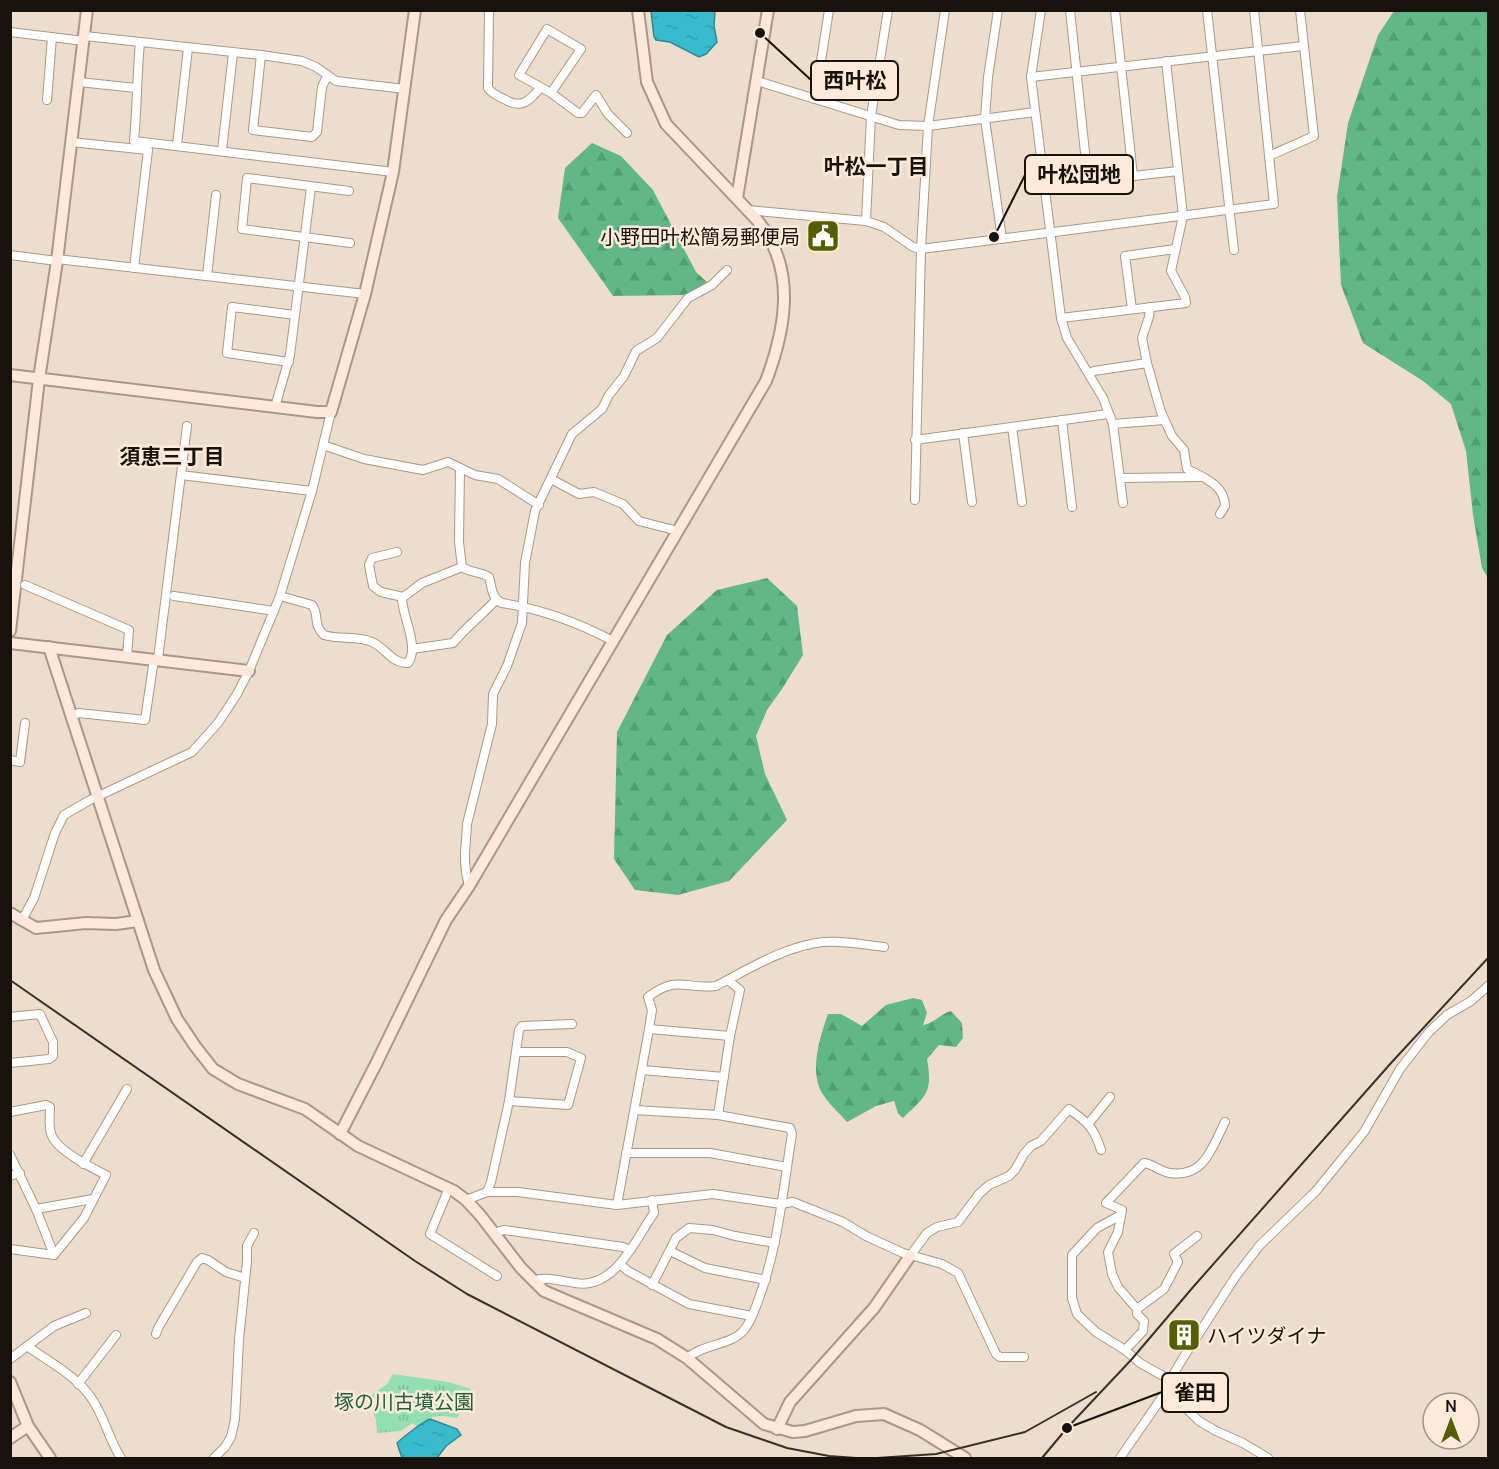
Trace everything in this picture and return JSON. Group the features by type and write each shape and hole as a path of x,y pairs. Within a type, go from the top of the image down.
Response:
{"street":[{"path":"10,631 39,379 57,260 87,10"},
{"path":"22,920 41,880 54,833 64,815 192,752 218,723 249,671 280,596 312,491 331,412 365,294 393,172 415,10"},
{"path":"489,10 488,88 511,104 521,105 530,101 540,88"},
{"path":"340,1134 446,920 469,886 766,381 775,357 784,301 783,273 775,248 765,230 666,124 659,113 647,82 638,10"},
{"path":"737,198 768,10"},
{"path":"815,99 830,10"},
{"path":"866,221 871,116 888,10"},
{"path":"915,500 921,249 928,126 945,10"},
{"path":"998,10 988,77 986,119 1002,239"},
{"path":"1041,10 1031,76 1061,318 1067,338 1103,398 1113,424 1124,503"},
{"path":"1070,10 1088,181"},
{"path":"1115,10 1133,176"},
{"path":"1207,10 1234,250"},
{"path":"747,210 866,221 884,227 913,247 921,249 1275,204 1254,10"},
{"path":"1269,156 1314,136 1300,10"},
{"path":"551,93 580,49 547,29 519,75 551,93 578,113 582,113 596,95 608,114 627,133"},
{"path":"10,32 140,42 261,55 302,61 316,67 336,81 405,89"},
{"path":"46,100 52,37"},
{"path":"140,42 134,141 393,172"},
{"path":"1031,76 1303,46"},
{"path":"177,145 188,48"},
{"path":"222,150 234,53"},
{"path":"261,55 253,130 312,137 317,132 322,87 327,76"},
{"path":"1061,318 1185,303 1185,297 1172,275 1175,249 1184,216 1166,61"},
{"path":"757,81 898,125 928,126 1035,112"},
{"path":"79,82 136,88"},
{"path":"71,142 148,150 134,268"},
{"path":"1044,186 1178,171"},
{"path":"349,191 247,178 242,230 350,243"},
{"path":"275,407 289,362 311,187"},
{"path":"207,276 216,195"},
{"path":"1132,309 1125,256 1175,249"},
{"path":"10,255 365,294"},
{"path":"469,886 465,871 466,824 492,724 493,693 507,666 524,608 525,563 531,526 539,505 572,434 602,410 605,401 624,376 636,351 657,338 688,298 712,285 727,270"},
{"path":"289,362 226,353 232,307 295,315"},
{"path":"1150,307 1142,338 1154,392 1172,436 1184,450 1187,469 1208,479 1224,498 1225,506 1220,514"},
{"path":"1089,374 1094,370 1147,363"},
{"path":"10,375 331,412"},
{"path":"915,440 1108,414"},
{"path":"1062,420 1072,507"},
{"path":"1113,424 1164,420"},
{"path":"71,716 79,713 145,720 156,659 187,426"},
{"path":"1012,427 1022,502"},
{"path":"963,433 972,502"},
{"path":"323,445 374,462 423,470 448,462 475,475 498,479 539,505"},
{"path":"460,468 459,531 462,567"},
{"path":"181,475 312,491"},
{"path":"1121,478 1203,477"},
{"path":"551,479 579,494 594,492 623,504 639,521 678,531"},
{"path":"397,552 372,558 369,565 376,589 403,597"},
{"path":"280,596 312,605 316,611 316,625 324,635 368,640 378,645 397,662 408,663 411,660 412,649 401,602 403,597 422,583 462,567"},
{"path":"462,567 489,577 496,600"},
{"path":"25,585 129,630 128,656"},
{"path":"174,596 274,611"},
{"path":"496,600 558,615 612,641"},
{"path":"412,649 453,643 464,629 481,617 496,600"},
{"path":"467,639 464,636 482,620 481,617"},
{"path":"10,643 249,671"},
{"path":"49,647 154,970 166,998 195,1046 213,1069 238,1084 305,1109 358,1146 449,1188 466,1200 533,1281 544,1291 657,1339 687,1358 764,1424 793,1432 805,1431 856,1416 884,1414 920,1430 965,1458"},
{"path":"10,760 20,762 25,723"},
{"path":"10,913 36,928 138,921"},
{"path":"617,1205 650,1029 652,1010 648,997 661,987 679,983 706,988 716,986 780,954 808,945 825,942 884,947"},
{"path":"718,1115 730,1036 740,990 728,980"},
{"path":"1120,1458 1167,1390 1170,1380 1236,1276 1260,1245 1316,1191 1364,1132 1400,1069 1429,1032 1447,1015 1471,1001 1488,986"},
{"path":"10,1017 40,1014 53,1042 53,1056 49,1059 10,1063"},
{"path":"487,1192 508,1101 519,1030 522,1026 572,1024"},
{"path":"650,1029 730,1036"},
{"path":"508,1101 568,1105 580,1058 567,1052 516,1052"},
{"path":"642,1070 724,1077"},
{"path":"83,1164 127,1089"},
{"path":"1089,1123 1110,1097"},
{"path":"10,1112 46,1105 50,1107 52,1137 83,1164 106,1175 84,1218 54,1255"},
{"path":"777,1429 790,1402 874,1308 927,1233 937,1227 958,1222 979,1194 989,1185 1009,1176 1015,1170 1024,1154 1031,1146 1041,1141 1069,1108 1089,1123 1096,1133 1101,1150"},
{"path":"635,1110 718,1115 790,1128 792,1134 775,1243 766,1280 752,1316 744,1331 735,1338 694,1351 687,1358"},
{"path":"1125,1350 1143,1330 1144,1321 1118,1287 1112,1274 1108,1252 1118,1232 1122,1210 1106,1203 1144,1163 1169,1173 1186,1173 1195,1169 1205,1162 1225,1122"},
{"path":"626,1154 710,1153 787,1167"},
{"path":"10,1155 36,1209 54,1255"},
{"path":"10,1176 20,1173"},
{"path":"449,1188 430,1234 497,1276"},
{"path":"466,1200 487,1192 518,1192 617,1205 712,1194 781,1204 793,1202 843,1222 866,1236 910,1256 942,1264 958,1273 996,1353 1000,1357 1024,1358"},
{"path":"36,1209 93,1199"},
{"path":"533,1281 541,1278 590,1284 597,1282 620,1264 654,1213 652,1200"},
{"path":"1121,1215 1097,1228 1072,1255 1072,1298 1077,1314 1096,1332 1125,1350 1140,1363 1170,1380"},
{"path":"652,1285 676,1238 688,1228 713,1230 775,1243"},
{"path":"494,1233 504,1230 623,1247 629,1250"},
{"path":"214,1458 231,1437 235,1419 247,1246 254,1233"},
{"path":"1137,1309 1164,1289 1178,1265 1178,1259 1174,1254 1197,1236"},
{"path":"10,1249 54,1255"},
{"path":"670,1251 705,1268 766,1280"},
{"path":"156,1334 197,1262 202,1258 226,1272 245,1278"},
{"path":"620,1264 652,1285 689,1304 752,1316"},
{"path":"10,1359 54,1326 87,1313"},
{"path":"78,1384 116,1335"},
{"path":"27,1346 58,1367 91,1398 121,1458"},
{"path":"10,1382 28,1426 50,1458"},
{"path":"1167,1390 1199,1420 1268,1458"},
{"path":"10,1438 28,1426"}],"green space":[{"path":"1394,11 1488,11 1488,578 1482,568 1466,451 1451,404 1423,381 1363,343 1341,285 1337,197 1348,123 1378,35"},
{"path":"592,143 621,156 653,190 696,272 709,284 686,295 613,296 558,218 565,168"},
{"path":"767,578 797,606 803,655 767,710 756,736 765,774 787,820 729,881 678,895 635,890 614,859 617,732 667,635 717,590"},
{"path":"913,998 922,1000 927,1013 923,1025 951,1011 962,1023 963,1038 956,1047 939,1045 927,1059 929,1079 926,1093 903,1118 898,1113 894,1101 876,1106 847,1122 822,1093 816,1074 817,1054 828,1014 841,1014 862,1026 886,1005"},
{"name":"塚の川古墳公園","path":"393,1374 448,1382 471,1389 457,1418 436,1416 426,1420 418,1427 412,1423 401,1431 377,1433 376,1419 367,1398 387,1384"}],"water":[{"path":"651,11 715,11 714,26 717,42 706,54 699,57 670,42 656,40"},
{"path":"430,1419 457,1429 461,1435 446,1446 437,1458 402,1458 397,1443"}],"railway":[{"path":"1042,1458 1131,1360 1391,1063 1488,958"},
{"path":"10,980 415,1261 467,1294 726,1427 787,1448 829,1456 856,1458"},
{"path":"877,1458 936,1454 1025,1432 1096,1392"}],"place":[{"name":"西叶松","path":"760,33"},
{"name":"小野田叶松簡易郵便局","path":"823,236"},
{"name":"叶松団地","path":"994,237"},
{"name":"ハイツダイナ","path":"1184,1335"},
{"name":"雀田","path":"1067,1428"}],"district":[{"name":"叶松一丁目","path":"876,166"},
{"name":"須恵三丁目","path":"172,456"}]}
